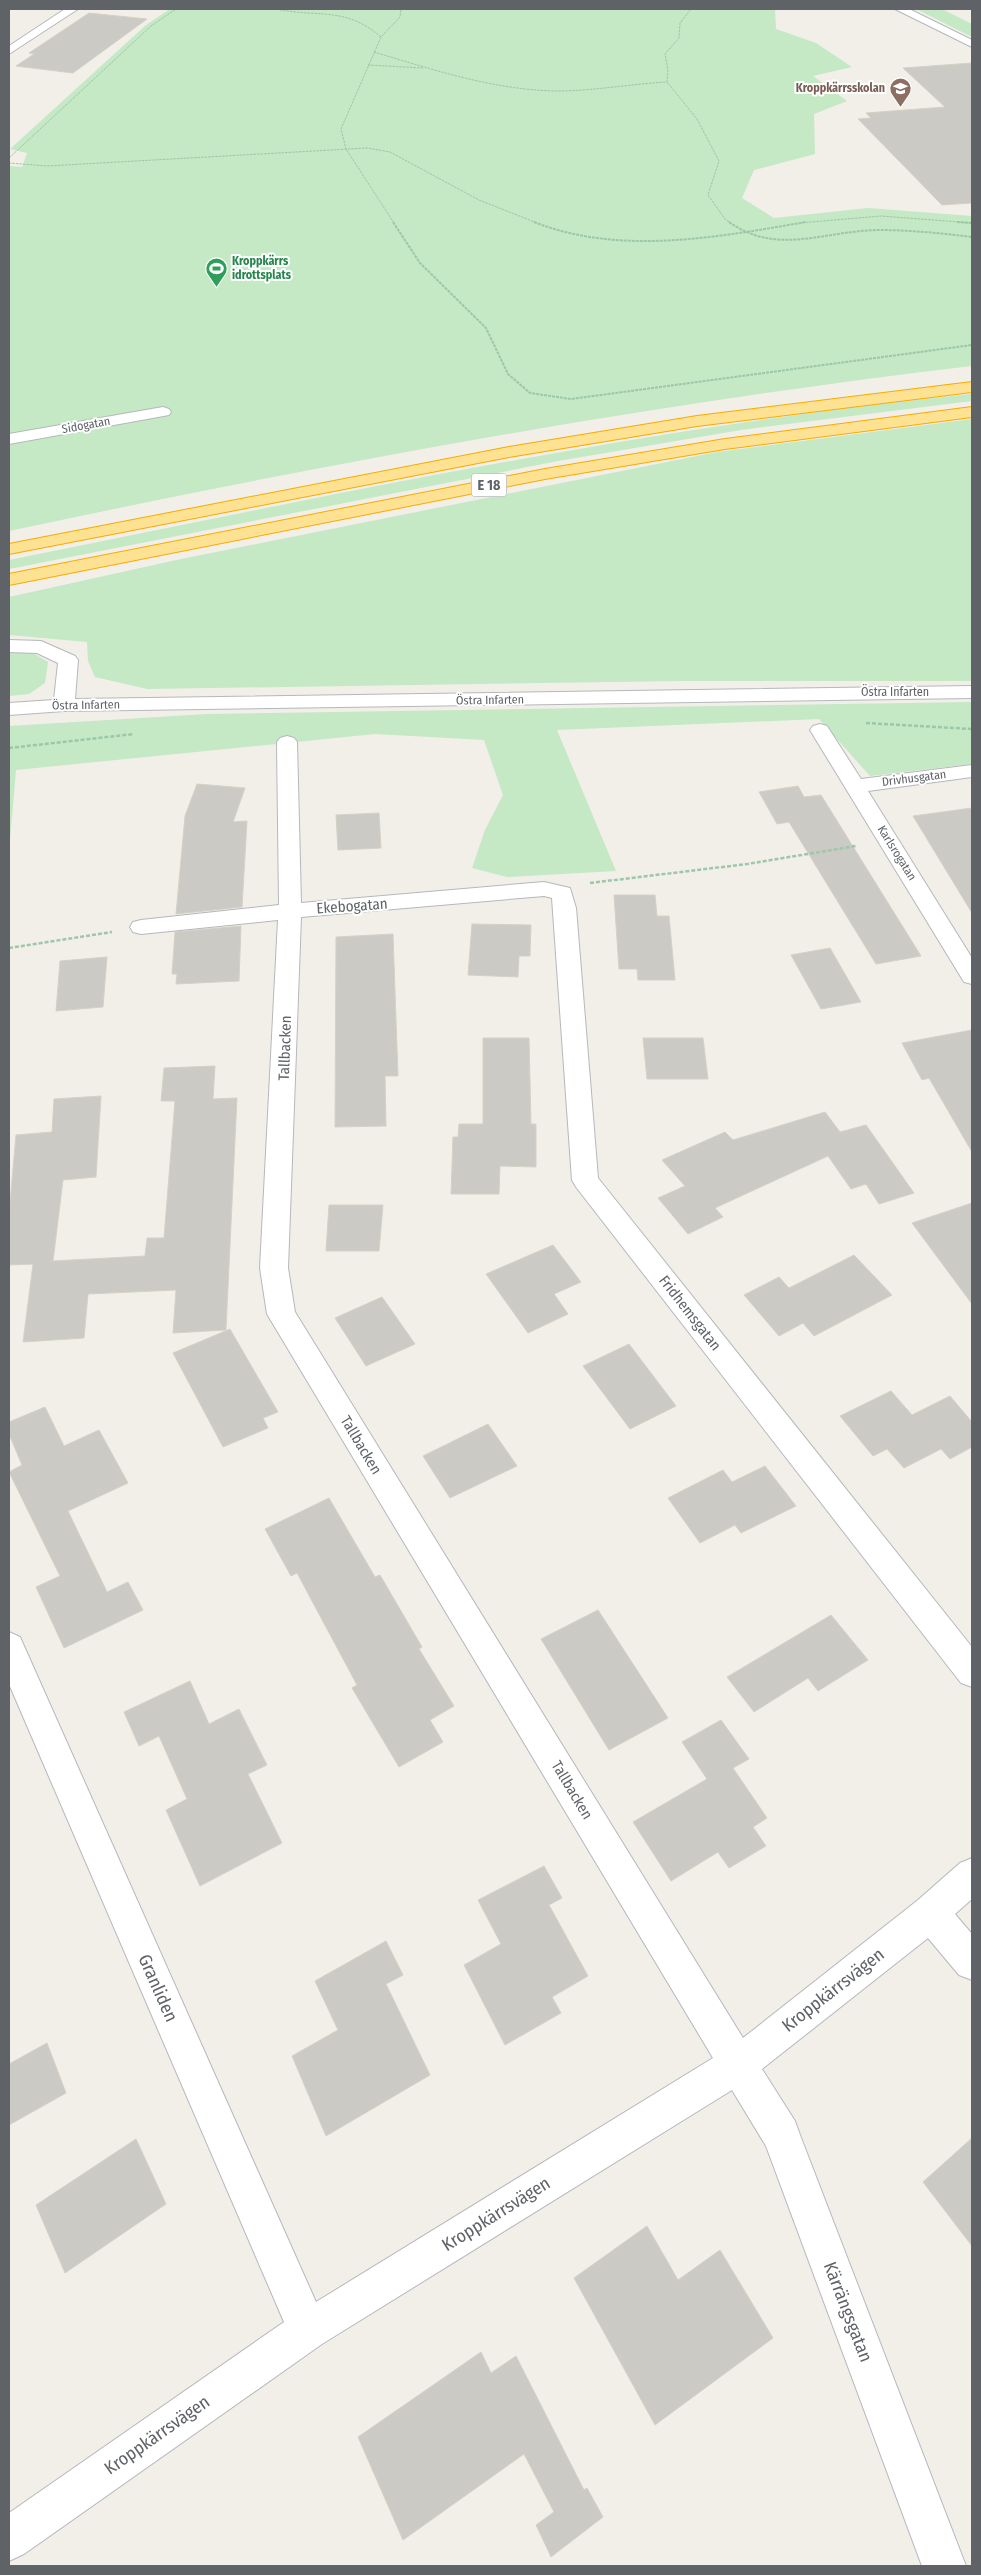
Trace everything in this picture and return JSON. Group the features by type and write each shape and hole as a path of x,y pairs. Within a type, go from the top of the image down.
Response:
{"highway":[{"name":"E 18","path":"9,549 519,451 697,421 972,387"},
{"name":"E 18","path":"9,580 545,474 725,444 972,412"}],"street":[{"path":"9,51 72,9"},
{"path":"901,9 972,44"},
{"name":"Sidogatan","path":"9,438 163,412"},
{"path":"9,646 41,647 68,660 64,705"},
{"name":"Östra Infarten","path":"9,709 64,705 972,692"},
{"name":"Karlsrogatan","path":"820,730 972,976"},
{"name":"Tallbacken","path":"287,742 290,911 274,1268 281,1314 739,2064"},
{"name":"Drivhusgatan","path":"856,786 972,771"},
{"name":"Ekebogatan","path":"141,927 290,911 544,889 562,893"},
{"name":"Fridhemsgatan","path":"562,893 565,908 585,1180 972,1672"},
{"name":"Granliden","path":"9,1647 308,2330"},
{"name":"Kroppkärrsvägen","path":"9,2539 308,2330 739,2064 931,1913 972,1875"},
{"path":"931,1913 972,1962"},
{"name":"Kärrängsgatan","path":"739,2064 781,2135 944,2566"}],"path":[{"path":"9,158 151,26 176,9"},
{"path":"276,9 301,14 339,14 366,24 381,37"},
{"path":"401,9 400,17 381,37 341,129 346,149 420,263 486,328 508,374 530,393 571,399 972,345"},
{"path":"691,9 680,23 679,38 664,54 668,70 668,82 686,100 704,128 719,161 708,195 726,219 746,234 787,241 875,230 919,230 972,236"},
{"path":"374,52 499,86 543,91 585,90 668,82"},
{"path":"368,65 431,69"},
{"path":"9,163 66,165 367,148 390,152 479,200 539,224 587,236 655,240 709,239 746,234 816,220 881,216 972,223"},
{"path":"562,893 578,884 747,864 889,841"},
{"path":"9,948 141,927"}],"green space":[{"path":"170,9 775,9 776,29 816,43 852,67 813,76 847,101 814,114 815,154 754,170 742,198 774,218 868,208 972,216 972,366 730,398 489,437 248,482 9,531 9,166 22,167 27,153 10,149 146,25"},
{"path":"916,9 942,9 972,24 972,37"},
{"path":"972,394 972,401 741,430 558,461 9,569 9,560 489,465 730,424"},
{"path":"972,419 972,681 680,681 147,689 95,677 88,661 87,642 9,635 9,597 181,559 717,452"},
{"path":"9,653 33,653 48,662 45,683 29,694 9,696"},
{"path":"972,702 972,764 870,776 819,719 557,730 616,871 507,877 472,868 485,830 503,795 484,740 375,734 16,770 9,852 9,726 207,714"}],"building":[{"path":"89,13 147,19 73,73 16,66 34,54 29,53"},
{"path":"972,63 972,203 942,205 858,119 871,118 866,113 945,107 903,68"},
{"path":"197,784 245,788 233,822 247,821 242,907 176,914 185,816"},
{"path":"798,786 804,797 821,795 921,956 876,964 789,822 777,824 759,792"},
{"path":"972,808 972,913 913,816"},
{"path":"379,813 381,848 338,850 336,815"},
{"path":"614,895 655,895 657,916 669,916 675,980 638,980 637,969 619,969"},
{"path":"472,924 531,925 530,956 519,956 518,977 468,975"},
{"path":"241,926 239,981 176,984 177,974 172,974 175,932"},
{"path":"393,934 398,1076 385,1076 386,1126 335,1127 336,937"},
{"path":"830,948 861,1002 821,1009 791,955"},
{"path":"107,957 103,1007 56,1011 60,961"},
{"path":"972,1030 972,1152 929,1078 922,1080 902,1043"},
{"path":"483,1038 529,1038 531,1124 536,1124 536,1167 500,1166 499,1194 451,1194 453,1137 458,1137 459,1124 483,1124"},
{"path":"643,1038 703,1038 708,1079 647,1079"},
{"path":"215,1066 213,1099 237,1098 226,1330 173,1333 176,1290 88,1294 84,1338 23,1342 33,1264 9,1265 9,1214 16,1135 52,1132 54,1099 101,1096 96,1177 63,1180 53,1261 145,1256 147,1238 164,1238 175,1101 161,1101 164,1068"},
{"path":"825,1112 840,1132 866,1125 914,1193 879,1204 866,1184 851,1189 828,1156 715,1208 723,1217 688,1234 658,1198 685,1186 662,1160 725,1132 733,1140"},
{"path":"972,1203 972,1304 912,1223"},
{"path":"329,1205 383,1205 379,1251 326,1251"},
{"path":"553,1245 581,1282 554,1294 568,1314 528,1333 486,1274"},
{"path":"854,1255 892,1295 814,1336 803,1323 779,1336 744,1295 779,1277 789,1288"},
{"path":"382,1297 415,1344 366,1366 335,1318"},
{"path":"230,1329 278,1412 263,1418 268,1428 223,1447 173,1353"},
{"path":"629,1344 676,1406 630,1429 583,1366"},
{"path":"891,1391 912,1415 950,1396 972,1422 972,1447 950,1459 941,1449 904,1468 887,1449 873,1456 840,1416"},
{"path":"45,1407 64,1446 99,1430 128,1483 68,1511 107,1592 128,1582 143,1610 64,1648 36,1587 60,1576 9,1472 22,1465 9,1434 9,1422"},
{"path":"488,1424 517,1466 450,1498 423,1456"},
{"path":"765,1466 796,1506 741,1533 735,1525 700,1543 668,1498 723,1470 732,1482"},
{"path":"329,1498 375,1577 380,1575 422,1647 419,1649 454,1706 430,1720 443,1742 399,1767 352,1688 357,1685 297,1573 291,1576 265,1529"},
{"path":"598,1610 668,1718 609,1750 541,1639"},
{"path":"831,1615 868,1660 818,1691 808,1678 754,1712 727,1677"},
{"path":"190,1681 209,1724 239,1709 267,1765 248,1774 282,1843 200,1886 166,1810 187,1799 159,1736 139,1746 124,1712"},
{"path":"721,1720 749,1759 733,1768 767,1818 753,1827 766,1846 729,1868 718,1852 671,1881 633,1822 707,1779 682,1742"},
{"path":"544,1866 562,1898 549,1905 588,1976 552,1997 561,2013 505,2045 464,1965 501,1944 478,1900"},
{"path":"386,1941 403,1975 386,1984 430,2075 326,2136 292,2056 338,2030 315,1981"},
{"path":"47,2043 66,2093 9,2125 9,2064"},
{"path":"972,2138 972,2246 923,2182"},
{"path":"136,2139 166,2204 65,2273 36,2205"},
{"path":"647,2226 678,2280 720,2250 773,2338 655,2425 574,2278"},
{"path":"481,2352 491,2373 516,2356 584,2490 587,2488 603,2517 551,2557 536,2525 554,2512 524,2454 403,2540 358,2437"}],"place":[{"name":"Kroppkärrsskolan","path":"901,107"},
{"name":"Kroppkärrs idrottsplats","path":"216,287"}]}
